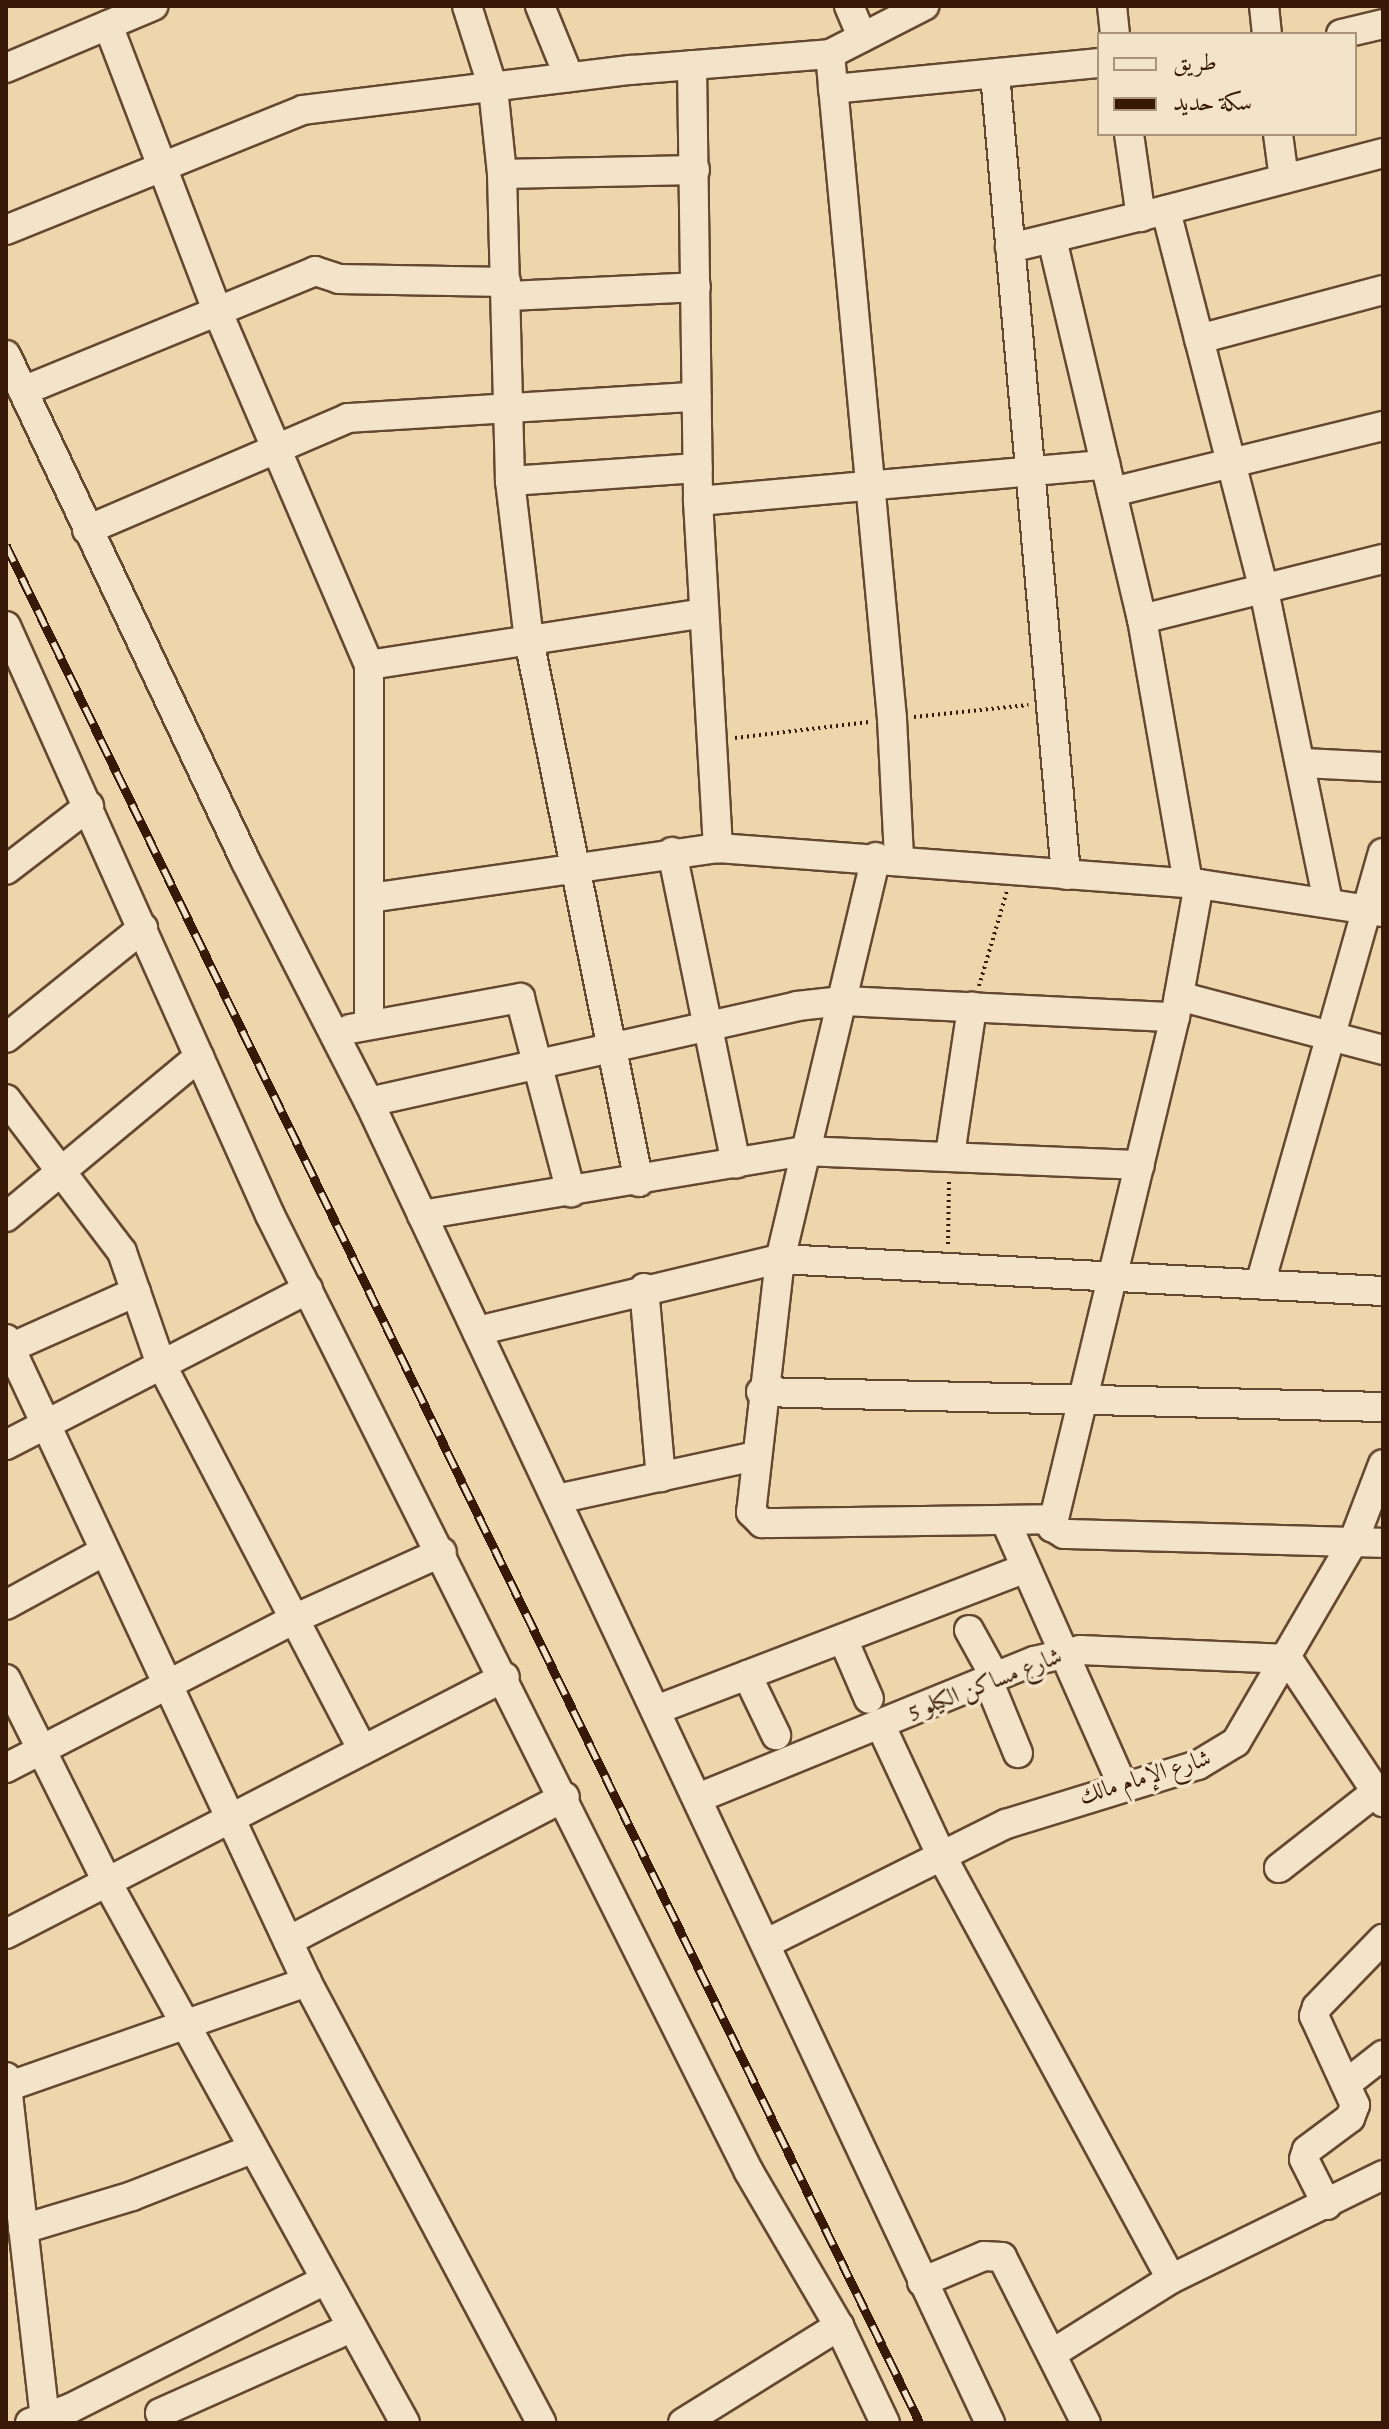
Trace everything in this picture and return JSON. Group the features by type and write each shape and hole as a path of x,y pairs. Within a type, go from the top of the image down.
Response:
{"street":[{"path":"6,68 153,6"},
{"path":"467,6 493,88 502,174 510,481 529,640 572,868 639,1182"},
{"path":"540,6 569,77"},
{"path":"849,6 862,37"},
{"path":"6,230 163,164 313,108 569,77 830,54 924,6"},
{"path":"1112,6 1115,32"},
{"path":"1264,6 1267,32"},
{"path":"1349,32 1383,24"},
{"path":"108,25 216,308 369,665 369,1025"},
{"path":"830,54 892,719 887,858 843,1001 780,1259 761,1392 751,1512 762,1523 1054,1519"},
{"path":"833,89 1097,63"},
{"path":"692,65 698,501 718,848"},
{"path":"995,74 1028,475 1066,875"},
{"path":"1130,136 1199,339 1232,464 1303,763 1328,902"},
{"path":"1278,136 1284,179"},
{"path":"1010,248 1154,214 1383,153"},
{"path":"502,174 695,170"},
{"path":"1052,239 1142,619 1193,884 1177,1006 1054,1519 1054,1531 1064,1534 1383,1543"},
{"path":"23,391 216,308 315,271 339,279 507,289 696,287"},
{"path":"1199,339 1383,290"},
{"path":"6,355 87,530 369,1102 990,2423"},
{"path":"87,530 273,447 348,418 696,397"},
{"path":"698,501 1028,475 1108,478 1232,464 1383,426"},
{"path":"510,481 698,468"},
{"path":"1142,619 1383,559"},
{"path":"369,665 703,613"},
{"path":"6,626 199,1057 308,1289 565,1797 749,2172 839,2326 885,2423"},
{"path":"1303,763 1383,767"},
{"path":"6,870 89,806"},
{"path":"370,898 672,852 718,848 887,858 1193,884 1376,910"},
{"path":"672,852 736,1163"},
{"path":"1260,1284 1332,1036 1376,910 1383,853"},
{"path":"6,1038 143,928"},
{"path":"333,1032 515,997 526,1007 571,1192"},
{"path":"369,1102 708,1023 843,1001 972,1007 1177,1006 1332,1036 1383,1050"},
{"path":"950,1155 972,1007"},
{"path":"6,1217 199,1057"},
{"path":"6,1099 64,1169 122,1252 160,1362 362,1748"},
{"path":"422,1215 639,1182 805,1151 1140,1165"},
{"path":"477,1331 644,1288 780,1259 1383,1291"},
{"path":"644,1288 661,1477"},
{"path":"6,1445 160,1362 308,1289"},
{"path":"136,1292 8,1344 42,1425 307,1982 541,2423"},
{"path":"761,1392 1383,1407"},
{"path":"557,1499 756,1456"},
{"name":"شارع الإمام مالك","path":"767,1943 941,1855 1039,1811 1198,1765 1236,1742 1288,1659 1354,1540 1383,1464"},
{"path":"1005,1520 1123,1786"},
{"path":"6,1605 103,1552"},
{"path":"6,1768 296,1618 442,1552"},
{"path":"656,1710 1026,1568"},
{"path":"969,1630 1018,1753"},
{"path":"843,1639 941,1855 1171,2279"},
{"name":"شارع مساكن الكيلو 5","path":"698,1798 875,1711 991,1679 1063,1652 1288,1659"},
{"path":"1279,1868 1380,1797 1288,1659"},
{"path":"747,1675 776,1735"},
{"path":"6,1934 505,1677"},
{"path":"6,1679 108,1884 183,2025 405,2423"},
{"path":"288,1941 565,1797"},
{"path":"1327,2205 1304,2159 1307,2150 1353,2114 1346,2084 1314,2016 1317,2007 1383,1939"},
{"path":"307,1982 7,2082 23,2229 37,2421 325,2280"},
{"path":"1346,2084 1383,2055"},
{"path":"23,2229 132,2196 252,2149"},
{"path":"1053,2353 1171,2279 1383,2175"},
{"path":"922,2282 998,2254 1053,2353 1086,2423"},
{"path":"683,2423 839,2326"},
{"path":"136,2375 164,2418 351,2328"}],"path":[{"path":"972,1007 1014,870"},
{"path":"947,1270 950,1155"}],"railway":[{"path":"6,545 920,2423"}]}
